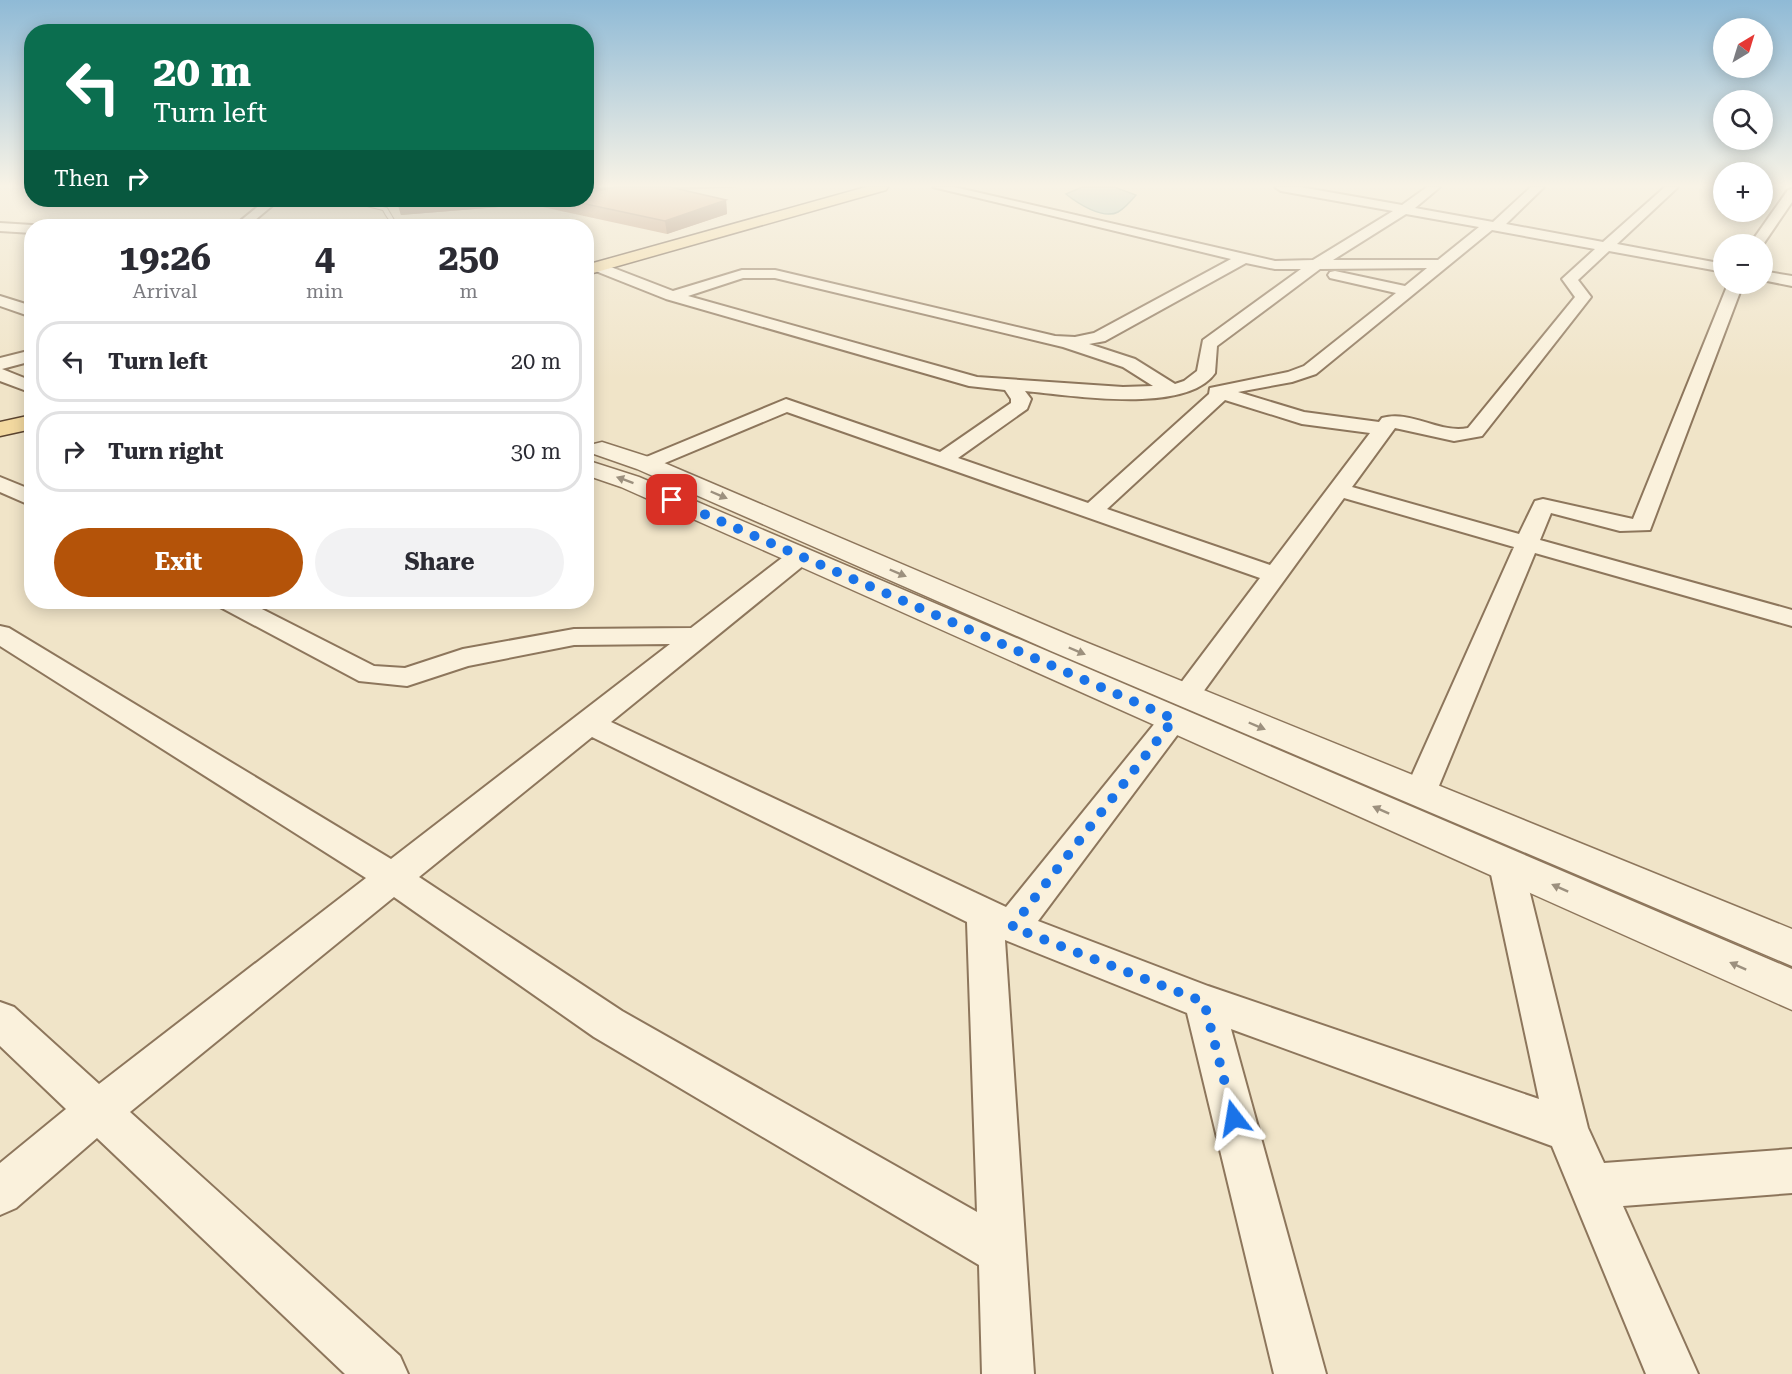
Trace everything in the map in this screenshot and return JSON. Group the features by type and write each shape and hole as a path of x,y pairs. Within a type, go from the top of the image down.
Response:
{"main road":[{"path":"594,266 642,251"},
{"path":"594,266 648,251"},
{"path":"0,416 24,410"},
{"path":"0,429 24,424"}],"street":[{"path":"1214,251 1275,265 1313,268 1442,264"},
{"path":"1182,387 1206,373 1209,344 1339,251"},
{"path":"1092,511 1221,393 1233,387 1292,377 1310,370 1459,251"},
{"path":"1008,1374 1001,1252 999,921 1180,707 1274,575 1389,422 1395,421 1460,436 1475,432 1583,297 1570,279 1600,251"},
{"path":"1633,251 1713,266"},
{"path":"1065,342 1089,340 1124,325 1244,258"},
{"path":"594,268 672,296 959,379 1012,386 1123,393 1182,387 1221,393 1302,418 1384,429"},
{"path":"1313,268 1408,291"},
{"path":"672,296 742,273 775,274 1065,342 1129,363 1182,387"},
{"path":"1773,277 1792,281"},
{"path":"1420,793 1543,507 1563,507 1627,525 1642,525 1732,294"},
{"path":"0,301 24,309"},
{"path":"0,364 24,357"},
{"path":"0,374 24,384"},
{"path":"943,459 1020,405 1021,399 1012,386"},
{"path":"646,464 786,405 1274,575"},
{"path":"594,447 646,464 1180,707 1506,864 1792,990"},
{"path":"594,470 630,482 800,556 1180,707 1420,793 1792,948"},
{"path":"0,484 24,495"},
{"path":"1338,490 1792,618"},
{"path":"0,1192 96,1112 800,556"},
{"path":"242,609 369,675 386,677 406,677 473,656 574,637 696,636"},
{"path":"0,634 393,878 608,1024 1001,1252"},
{"path":"588,723 999,921 1204,1002 1567,1130"},
{"path":"1506,864 1521,938 1567,1130 1672,1374"},
{"path":"1204,1002 1300,1374"},
{"path":"0,1020 96,1112 382,1374"},
{"path":"1590,1186 1792,1171"}],"route":[{"path":"672,500 1174,719 1012,927 1204,1002 1234,1118"}]}
